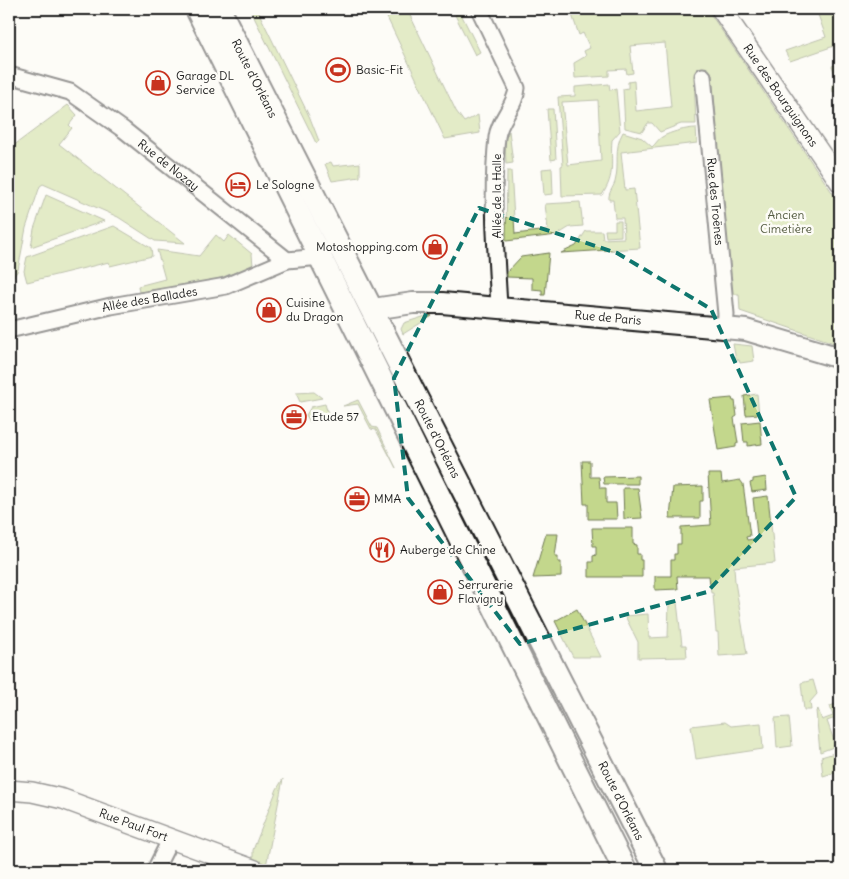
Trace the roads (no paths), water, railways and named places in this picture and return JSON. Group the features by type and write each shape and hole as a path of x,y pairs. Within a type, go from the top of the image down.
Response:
{"main road":[{"name":"Route d'Orléans","path":"197,9 322,257 625,870"},
{"name":"Route d'Orléans","path":"219,9 656,870"},
{"name":"Rue de Paris","path":"372,308 413,302 499,307 725,328 774,337 840,358"}],"street":[{"name":"Allée de la Halle","path":"479,9 517,88 516,98 498,134 495,174 499,307"},
{"name":"Rue des Bourguignons","path":"721,9 840,182"},
{"name":"Rue de Nozay","path":"9,75 70,92 130,135 287,260"},
{"name":"Rue des Troënes","path":"703,76 726,314 725,328"},
{"path":"287,260 322,257"},
{"name":"Allée des Ballades","path":"9,330 106,307 226,286 287,260"},
{"name":"Rue Paul Fort","path":"9,790 32,792 63,799 255,870"},
{"path":"155,870 171,838"}],"place":[{"name":"Basic-Fit","path":"338,70"},
{"name":"Garage DL Service","path":"158,83"},
{"name":"Le Sologne","path":"238,185"},
{"name":"Motoshopping.com","path":"435,247"},
{"name":"Cuisine du Dragon","path":"269,310"},
{"name":"Etude 57","path":"294,417"},
{"name":"MMA","path":"357,499"},
{"name":"Auberge de Chine","path":"382,550"},
{"name":"Serrurerie Flavigny","path":"440,592"}],"park label":[{"name":"Ancien Cimetière","path":"786,222"}]}
